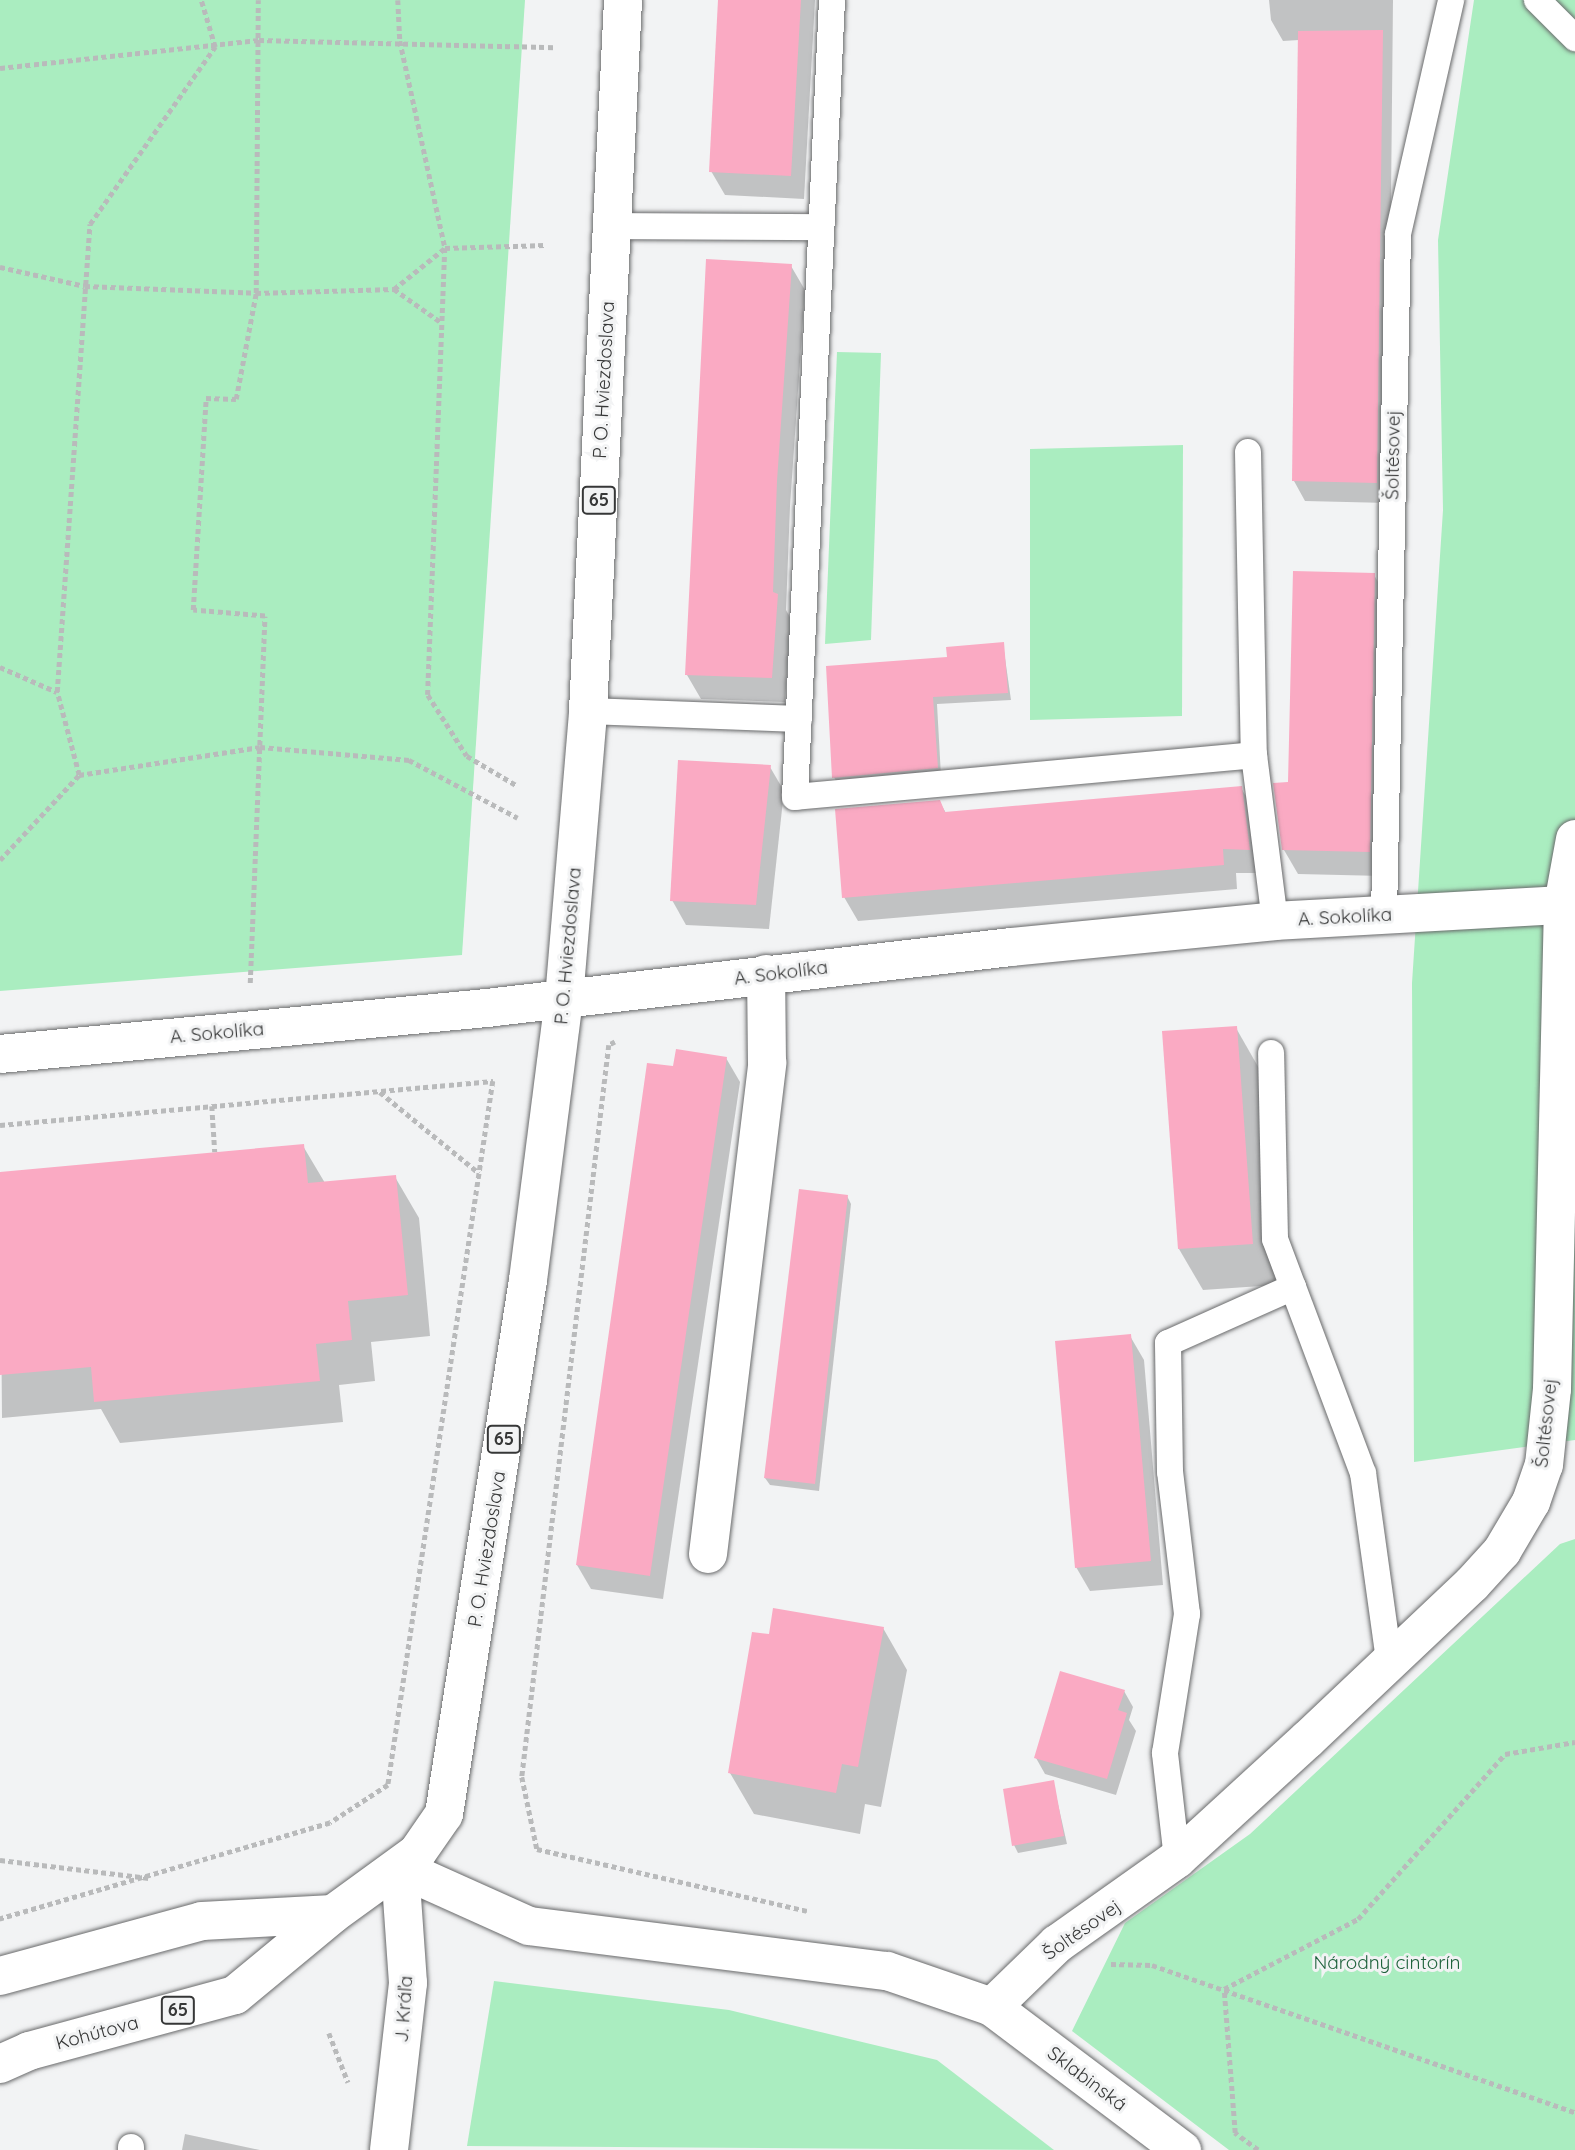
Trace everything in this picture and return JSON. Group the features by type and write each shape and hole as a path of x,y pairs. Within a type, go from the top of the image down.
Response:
{"street":[{"name":"P. O. Hviezdoslava","path":"400,1868 417,1853 444,1814 526,1293 564,999 588,712 623,0"},
{"name":"Šoltésovej","path":"992,2007 1035,1964 1177,1859 1389,1660 1502,1551 1531,1502 1560,1466 1555,1303 1569,907 1575,839"},
{"name":"A. Sokolíka","path":"0,1054 564,999 766,974 1275,921 1569,907"},
{"path":"708,1554 767,1063 766,974"},
{"name":"Kohútova","path":"0,2064 29,2051 235,1995 333,1914 400,1868"},
{"name":"Sklabinská","path":"400,1868 529,1927 887,1971 992,2007 1181,2150"},
{"name":"J. Kráľa","path":"389,2150 408,1983 400,1868"},
{"path":"0,1976 202,1921 333,1914"}],"lane":[{"path":"832,0 795,797 1254,755"},
{"name":"Šoltésovej","path":"1384,915 1398,234 1451,0"},
{"path":"1537,0 1575,38"},
{"path":"612,226 821,227"},
{"path":"1248,452 1254,755 1275,921"},
{"path":"588,712 799,719"},
{"path":"1271,1053 1275,1239 1363,1473 1389,1660"},
{"path":"1177,1859 1165,1754 1187,1614 1170,1472 1168,1343 1293,1287"}],"path":[{"path":"201,0 215,47"},
{"path":"250,984 265,615 193,610 206,398 236,399 257,293 258,0"},
{"path":"398,0 400,41 445,248 428,695 467,756 516,785"},
{"path":"0,68 215,47 258,40 400,41 554,47"},
{"path":"79,775 57,692 90,224 215,47"},
{"path":"394,289 445,248 544,245"},
{"path":"0,267 85,286 257,293 394,289 442,323"},
{"path":"0,667 57,692"},
{"path":"0,860 79,775 260,747 409,760 518,818"},
{"path":"619,1040 610,1045 523,1777 537,1849 812,1912"},
{"path":"0,1125 493,1082 388,1785 330,1823 152,1878 0,1919"},
{"path":"380,1092 480,1174"},
{"path":"212,1107 215,1152"},
{"path":"1224,1989 1358,1919 1505,1754 1575,1742"},
{"path":"0,1860 152,1878"},
{"path":"1035,1964 1152,1965 1575,2112"},
{"path":"1224,1989 1235,2133 1258,2150"}],"green space":[{"path":"0,0 525,0 462,955 0,991"},
{"path":"1474,0 1575,0 1575,1440 1414,1462 1412,983 1443,510 1438,240"},
{"path":"837,352 881,353 871,640 825,644"},
{"path":"1183,445 1182,716 1030,720 1030,449"},
{"name":"Národný cintorín","path":"1575,1539 1575,2150 1229,2150 1072,2031 1125,1923 1250,1834 1560,1544"},
{"path":"494,1981 729,2010 937,2060 1054,2150 467,2146"}],"building":[{"path":"718,0 801,0 791,176 709,172"},
{"path":"1383,30 1377,483 1292,481 1298,31"},
{"path":"706,259 792,264 777,481 773,592 778,594 772,678 685,675"},
{"path":"1293,571 1375,573 1370,852 1282,850 1273,783 1288,782"},
{"path":"1004,642 1008,693 933,697 938,768 832,778 826,666 947,657 946,647"},
{"path":"678,760 771,765 756,905 670,901"},
{"path":"1242,786 1250,850 1223,849 1224,865 842,898 835,809 940,800 945,812"},
{"path":"1237,1026 1253,1244 1178,1249 1162,1031"},
{"path":"676,1049 727,1057 650,1576 576,1565 647,1063 673,1066"},
{"path":"304,1144 308,1183 396,1175 408,1295 348,1301 352,1340 316,1344 320,1381 94,1402 91,1367 0,1375 0,1172"},
{"path":"799,1189 848,1195 815,1484 764,1478"},
{"path":"1131,1334 1151,1561 1075,1568 1055,1341"},
{"path":"773,1608 884,1627 858,1767 842,1764 836,1793 728,1773 752,1632 769,1634"},
{"path":"1060,1671 1125,1690 1118,1710 1127,1713 1107,1779 1034,1758"},
{"path":"1054,1780 1064,1836 1012,1846 1003,1789"}]}
